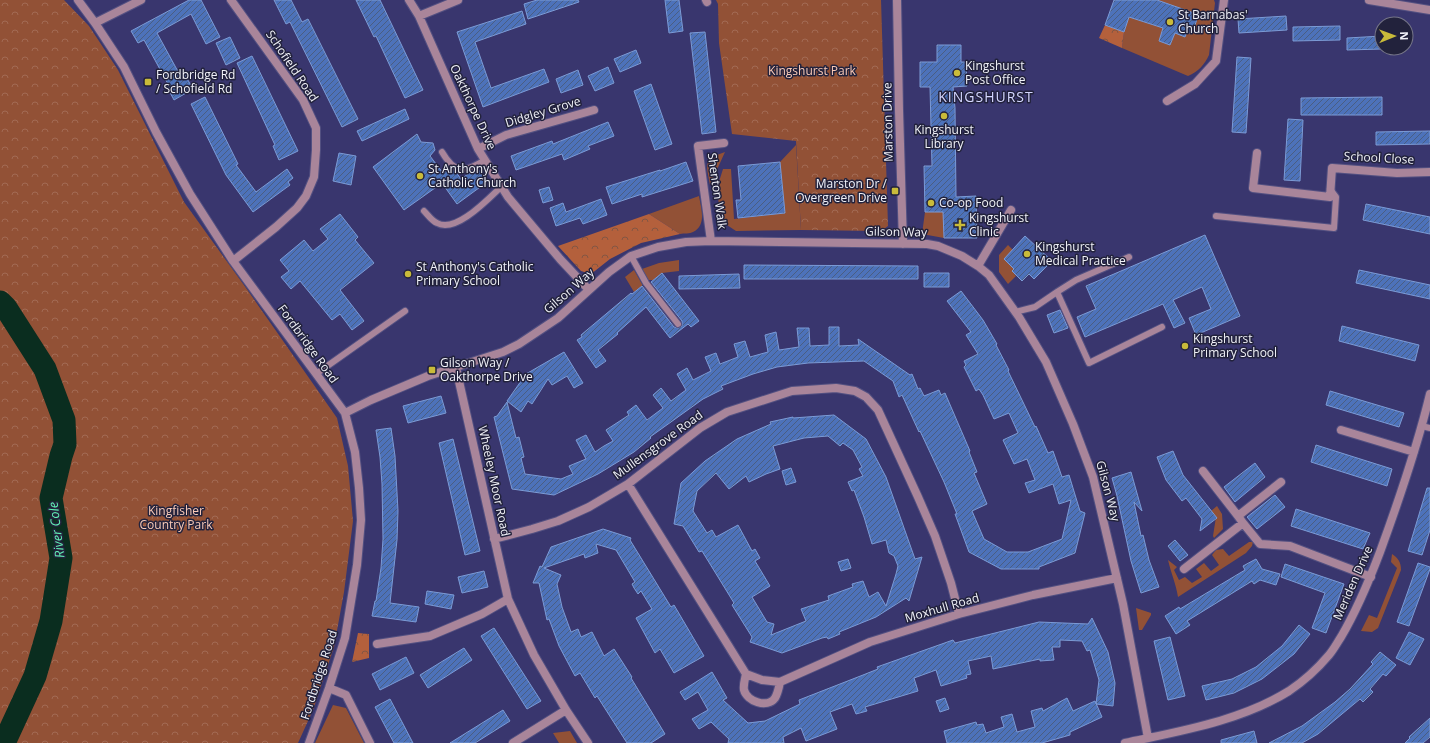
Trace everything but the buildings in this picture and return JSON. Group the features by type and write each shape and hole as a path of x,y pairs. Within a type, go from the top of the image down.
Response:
{"street":[{"name":"Fordbridge Road","path":"78,0 124,67 156,132 190,194 232,261 345,413 355,452 361,520 356,571 346,638 309,743"},
{"path":"95,23 142,0"},
{"name":"Schofield Road","path":"231,0 303,100 316,128 314,178 306,196 297,208 276,227 232,261"},
{"name":"Oakthorpe Drive","path":"409,0 419,16 478,149 508,197 560,259 589,290"},
{"path":"419,16 458,0"},
{"name":"Marston Drive","path":"897,0 898,110 903,244"},
{"path":"1167,101 1196,84 1216,61 1224,0"},
{"path":"1369,0 1430,10"},
{"name":"Didgley Grove","path":"478,149 506,136 594,110"},
{"name":"Shenton Walk","path":"711,242 698,146 724,142"},
{"path":"1257,154 1254,188 1330,193"},
{"name":"School Close","path":"1330,193 1332,168 1397,173 1430,172"},
{"path":"978,266 1011,210"},
{"name":"Gilson Way","path":"345,413 371,400 428,376 503,352 519,344 558,318 609,272 630,256 658,247 686,242 927,244 938,246 962,256 989,275 1015,312 1046,362 1073,424 1093,477 1118,578 1148,738"},
{"name":"Wheeley Moor Road","path":"456,368 508,599 534,655 566,710 588,743"},
{"name":"Mullensgrove Road","path":"494,539 558,521 589,507 628,484 700,428 727,412 792,391 836,388 855,391 866,397 878,410 918,497 937,543 951,583 959,614"},
{"name":"Meriden Drive","path":"1125,743 1229,718 1261,705 1289,691 1309,676 1330,654 1351,621 1371,577 1401,495 1414,452 1426,427 1430,394"},
{"path":"1341,430 1414,452"},
{"path":"1204,471 1260,544 1290,546 1371,577"},
{"path":"1184,569 1241,520 1281,482"},
{"path":"628,484 746,674 762,680 780,682 774,699 769,702 758,703 746,695 743,688 746,674"},
{"name":"Moxhull Road","path":"780,682 870,642 959,614 1033,595 1118,578"},
{"path":"377,644 430,636 482,614 508,599"},
{"path":"329,688 346,695 370,743"},
{"path":"513,743 566,710"}],"lane":[{"path":"442,152 448,162 455,168 468,170 485,160"},
{"path":"424,211 437,223 452,225 473,212 502,186"},
{"path":"1216,216 1334,228 1336,197 1330,193"},
{"path":"630,256 646,283 678,324"},
{"path":"1015,312 1035,307 1076,280 1129,257"},
{"path":"1057,292 1089,363 1162,327"},
{"path":"316,374 405,311"}],"green space":[{"name":"Kingfisher Country Park","path":"0,0 64,0 89,26 118,70 184,202 337,418 348,466 353,521 344,592 334,647 313,710 298,743 0,743"},
{"name":"Kingshurst Park","path":"716,0 881,0 888,226 881,231 801,230 796,141 732,134 719,43 718,4"},
{"path":"1157,0 1214,0 1215,3 1209,55 1201,67 1188,76 1122,48 1124,32 1129,17 1163,28 1159,41 1170,45 1175,33 1185,37 1187,32 1192,34 1197,19 1192,17 1193,13"},
{"path":"1105,25 1124,32 1122,48 1099,38"},
{"path":"796,145 801,230 736,231 727,225 720,215 717,188 723,169 731,169 734,219 785,213 780,162"},
{"path":"725,152 710,185 707,167 708,163 713,157"},
{"path":"699,196 702,221 697,229 692,233 680,234 649,214"},
{"path":"925,212 943,212 944,238 922,234"},
{"path":"649,214 680,234 641,243 610,259 591,274 581,271 558,246"},
{"path":"1008,245 1013,250 1004,259 1014,269 1012,271 1016,276 1008,284 999,272 999,255"},
{"path":"679,260 679,271 662,273 654,280 648,280 642,269 659,263"},
{"path":"634,270 642,286 634,292 625,277"},
{"path":"1217,506 1222,514 1223,529 1214,538 1216,517 1211,511"},
{"path":"1249,542 1253,542 1252,546 1246,553 1178,597 1168,560 1177,567 1174,570 1179,580 1185,577 1192,583 1202,577 1196,569 1204,563 1211,571 1219,565 1212,555 1216,550 1223,549 1229,556"},
{"path":"1392,554 1399,560 1401,570 1378,628 1372,632 1361,631 1369,615 1377,618 1397,568 1391,562"},
{"path":"1136,608 1151,613 1142,630 1139,630"},
{"path":"358,633 369,634 369,658 352,662"},
{"path":"333,705 346,708 364,743 315,743"},
{"path":"570,731 577,743 559,743 553,733"}],"waterway":[{"name":"River Cole","path":"0,302 6,308 45,369 64,420 65,444 51,498 61,558 51,621 35,676 4,743"}],"place":[{"name":"St Barnabas' Church","path":"1170,22"},
{"name":"Kingshurst Post Office","path":"957,73"},
{"name":"Fordbridge Rd / Schofield Rd","path":"148,82"},
{"name":"Kingshurst Library","path":"944,116"},
{"name":"St Anthony's Catholic Church","path":"420,176"},
{"name":"Marston Dr / Overgreen Drive","path":"895,191"},
{"name":"Co-op Food","path":"931,203"},
{"name":"Kingshurst Clinic","path":"960,225"},
{"name":"Kingshurst Medical Practice","path":"1027,254"},
{"name":"St Anthony's Catholic Primary School","path":"408,274"},
{"name":"Kingshurst Primary School","path":"1185,346"},
{"name":"Gilson Way / Oakthorpe Drive","path":"432,370"}],"district":[{"name":"KINGSHURST","path":"986,97"}]}
